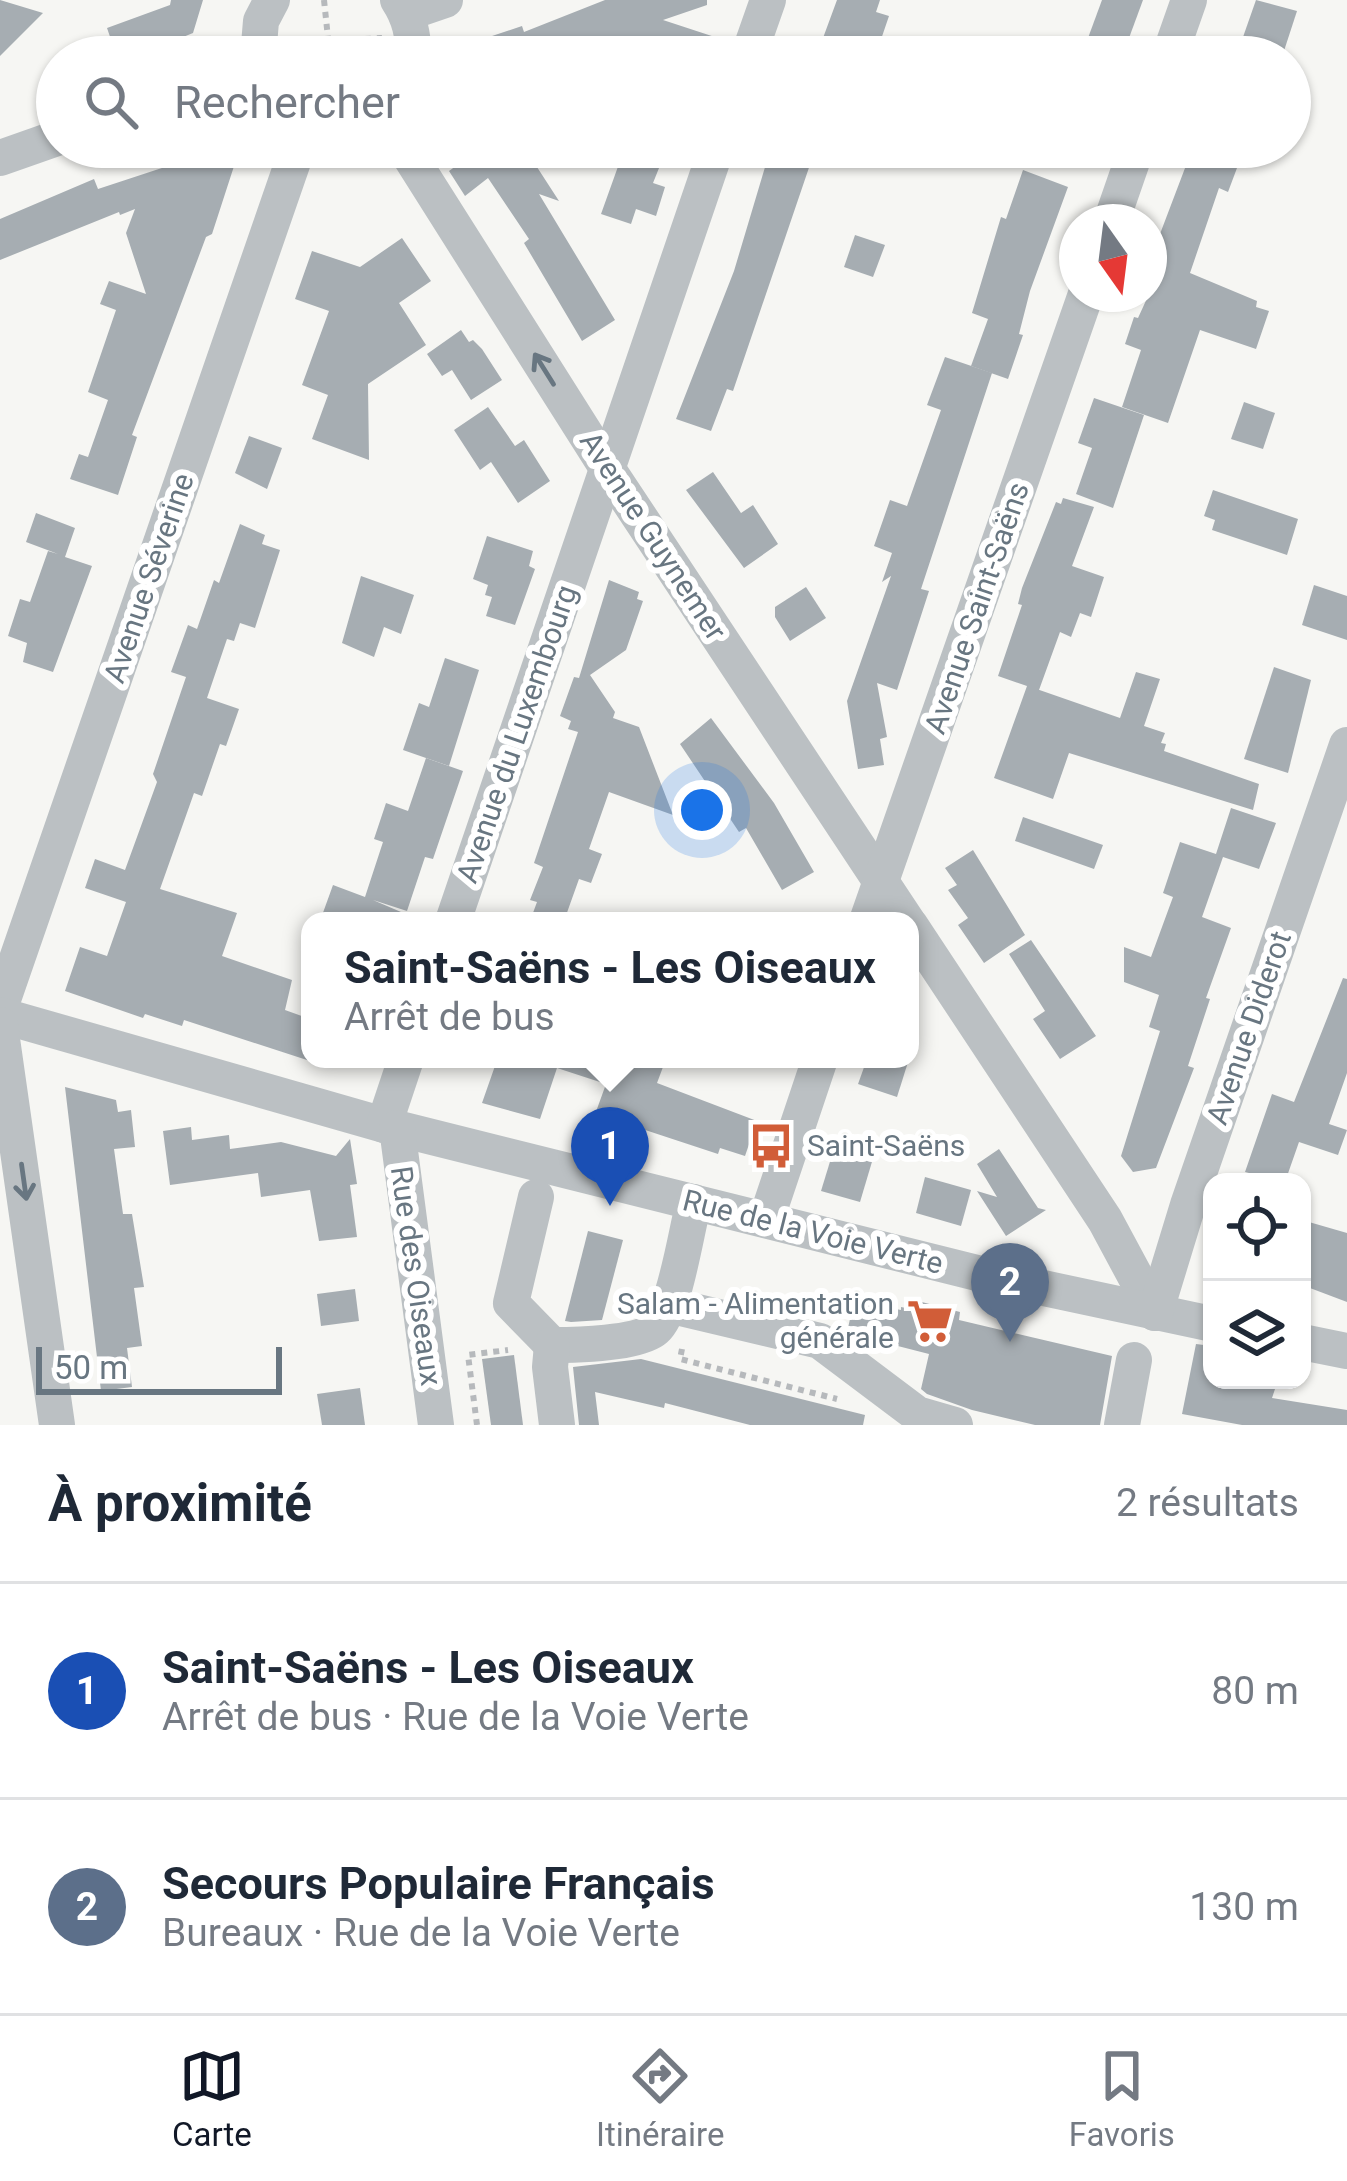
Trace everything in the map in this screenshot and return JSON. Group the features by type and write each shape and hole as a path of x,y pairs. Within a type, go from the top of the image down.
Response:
{"street":[{"path":"260,36 261,21 272,0"},
{"path":"413,36 402,6 446,0"},
{"path":"755,36 768,0"},
{"path":"1176,36 1189,0"},
{"path":"0,158 36,145"},
{"name":"Avenue Séverine","path":"0,1012 291,168"},
{"name":"Avenue Guynemer","path":"417,168 607,468 901,912"},
{"name":"Avenue du Luxembourg","path":"456,912 710,168"},
{"path":"1117,204 1130,168"},
{"name":"Avenue Saint-Saëns","path":"870,912 1080,312"},
{"name":"Avenue Diderot","path":"1155,1313 1347,745"},
{"name":"Avenue Guynemer","path":"919,938 1105,1220 1155,1313"},
{"name":"Rue de la Voie Verte","path":"0,1012 390,1126 1001,1280 1203,1322"},
{"path":"0,1024 57,1425"},
{"path":"390,1126 404,1068"},
{"path":"766,1220 817,1068"},
{"name":"Rue des Oiseaux","path":"390,1126 436,1425"},
{"path":"536,1197 511,1303 552,1345 584,1345 647,1334 680,1307 694,1202"},
{"path":"680,1307 820,1341 915,1419 955,1425"},
{"path":"1311,1344 1347,1352"},
{"path":"552,1345 557,1425"},
{"path":"1122,1425 1134,1360"}],"path":[{"path":"324,0 328,36"},
{"path":"680,1307 680,1359 839,1399"},
{"path":"477,1425 468,1355 552,1345"}],"building":[{"path":"0,0 43,13 0,56"},
{"path":"171,0 203,0 193,33 110,36 107,28 170,5"},
{"path":"605,0 707,0 707,5 663,20 712,36 492,36 522,26 524,32"},
{"path":"837,0 880,0 876,12 889,16 882,36 824,36"},
{"path":"1102,0 1143,0 1130,36 1089,36"},
{"path":"1256,0 1297,11 1289,36 1243,36"},
{"path":"162,168 233,168 132,435 137,437 118,495 70,479 79,454 88,457 108,400 88,392 116,310 100,304 109,281 146,294 126,233 135,209 0,260 0,219 94,179 98,189"},
{"path":"538,168 559,201 539,194 615,320 582,341 524,243 529,239 488,178 465,196 449,171"},
{"path":"617,168 659,168 653,183 665,187 656,216 636,209 631,224 601,214"},
{"path":"765,168 809,168 733,391 727,389 711,431 676,419 734,271"},
{"path":"1185,168 1237,168 1228,192 1219,188 1190,273 1257,301 1256,307 1269,311 1256,349 1200,330 1168,423 1122,407 1141,350 1125,344 1134,317 1141,312 1167,312 1167,216"},
{"path":"1023,170 1068,187 1030,291 1019,334 1023,335 1008,379 971,366 988,319 972,313 1001,217 1006,219"},
{"path":"855,235 885,245 873,277 844,267"},
{"path":"402,238 431,281 399,303 426,345 368,384 369,460 312,439 328,395 302,385 329,311 295,299 312,251 360,267"},
{"path":"461,330 482,349 502,380 471,400 452,370 442,376 427,354"},
{"path":"945,357 992,373 921,589 929,591 897,690 877,683 887,737 880,739 884,765 858,769 847,701 891,576 882,582 892,553 874,546 890,500 907,506 941,410 927,405"},
{"path":"1094,398 1144,415 1113,508 1076,494 1092,448 1078,443"},
{"path":"1244,402 1275,413 1263,449 1231,439"},
{"path":"488,407 515,446 524,440 550,481 518,503 491,462 480,470 454,430"},
{"path":"249,436 282,448 267,489 235,473"},
{"path":"713,472 741,513 753,505 778,544 744,568 686,490"},
{"path":"1213,490 1298,519 1287,555 1212,530 1215,520 1204,516"},
{"path":"1063,498 1094,507 1072,566 1104,577 1091,617 1080,613 1071,637 1060,632 1039,690 1120,718 1136,672 1160,679 1144,726 1165,733 1164,751 1259,784 1253,810 1069,753 1053,799 994,778 1027,686 998,676 1022,605 1018,604 1022,588 1056,502 1061,504"},
{"path":"36,513 75,528 65,557 92,566 53,672 23,662 27,643 8,636 20,599 30,602 48,551 58,554 26,542"},
{"path":"240,524 265,535 262,544 280,550 255,628 240,623 234,641 227,639 207,698 239,709 226,746 220,744 202,796 194,793 160,889 237,913 222,956 292,980 285,1010 301,1016 301,1058 184,1020 182,1026 145,1014 143,1018 65,991 80,947 107,956 126,902 85,888 95,859 125,870 157,782 153,774 186,677 171,672 188,625 197,629 214,580 219,583"},
{"path":"487,536 533,551 529,566 535,569 515,625 486,616 492,597 485,595 488,585 473,579"},
{"path":"361,576 414,595 401,634 384,627 374,657 342,643"},
{"path":"609,580 639,592 637,599 643,601 626,650 590,675 615,712 613,718 639,727 673,815 609,792 589,849 602,854 591,883 579,879 567,912 533,912 537,902 530,900 543,867 534,863 578,732 568,729 571,721 560,716 574,677 579,678"},
{"path":"1314,585 1347,596 1347,640 1302,625"},
{"path":"806,587 826,618 790,641 775,617 775,607"},
{"path":"445,658 479,670 449,766 403,750 419,703 429,707"},
{"path":"1274,667 1311,680 1288,773 1244,759"},
{"path":"711,718 774,803 814,872 782,890 746,828 739,832 680,744"},
{"path":"426,758 463,771 433,859 425,857 407,911 373,900 401,912 323,912 333,885 365,897 383,842 374,839 386,803 408,811"},
{"path":"1231,808 1276,823 1259,869 1223,857 1202,917 1231,928 1188,1066 1194,1068 1156,1168 1133,1172 1121,1156 1160,1031 1149,1027 1159,995 1124,982 1124,947 1151,957 1173,897 1163,893 1180,842 1216,854"},
{"path":"1023,817 1103,845 1094,869 1015,841"},
{"path":"973,850 1025,935 984,963 958,925 968,918 948,890 957,885 945,868"},
{"path":"1031,940 1096,1036 1060,1059 1033,1019 1045,1011 1009,954"},
{"path":"1343,978 1347,979 1347,1073 1329,1124 1347,1130 1338,1155 1299,1142 1288,1173 1245,1172 1272,1094 1294,1102"},
{"path":"494,1068 557,1068 540,1119 482,1103"},
{"path":"557,1068 663,1068 657,1083 757,1121 745,1156 720,1148 718,1154 630,1125 627,1132 593,1120 606,1084"},
{"path":"864,1068 906,1068 897,1097 858,1084"},
{"path":"65,1087 116,1100 118,1112 131,1110 135,1147 114,1149 123,1214 132,1214 144,1287 134,1288 142,1346 127,1348 132,1387 101,1391"},
{"path":"191,1127 192,1140 229,1135 230,1149 281,1142 336,1156 350,1139 357,1184 350,1185 357,1237 319,1241 310,1190 261,1197 258,1173 170,1185 163,1131"},
{"path":"836,1142 874,1155 860,1202 821,1191"},
{"path":"999,1149 1038,1208 1046,1210 1006,1236 977,1191 997,1197 977,1164"},
{"path":"925,1177 971,1190 961,1226 916,1213"},
{"path":"1311,1223 1347,1233 1347,1302 1311,1288"},
{"path":"588,1231 623,1240 602,1320 565,1321"},
{"path":"355,1289 359,1321 321,1326 317,1294"},
{"path":"854,1300 901,1310 916,1310 918,1301 960,1312 959,1320 1112,1356 1100,1425 1035,1425 927,1394 921,1389 929,1354 847,1333"},
{"path":"1196,1344 1203,1345 1203,1389 1275,1389 1272,1398 1347,1410 1347,1425 1242,1425 1182,1414"},
{"path":"514,1355 523,1425 491,1425 482,1359"},
{"path":"641,1359 865,1415 863,1425 750,1425 665,1403 664,1408 595,1392 599,1425 579,1425 573,1367"},
{"path":"360,1388 365,1425 322,1425 317,1394"}],"place":[{"name":"Saint-Saëns","path":"771,1146"},
{"name":"Saint-Saëns - Les Oiseaux","path":"610,1206"},
{"name":"Salam - Alimentation générale","path":"930,1321"},
{"name":"Secours Populaire Français","path":"1010,1342"}]}
